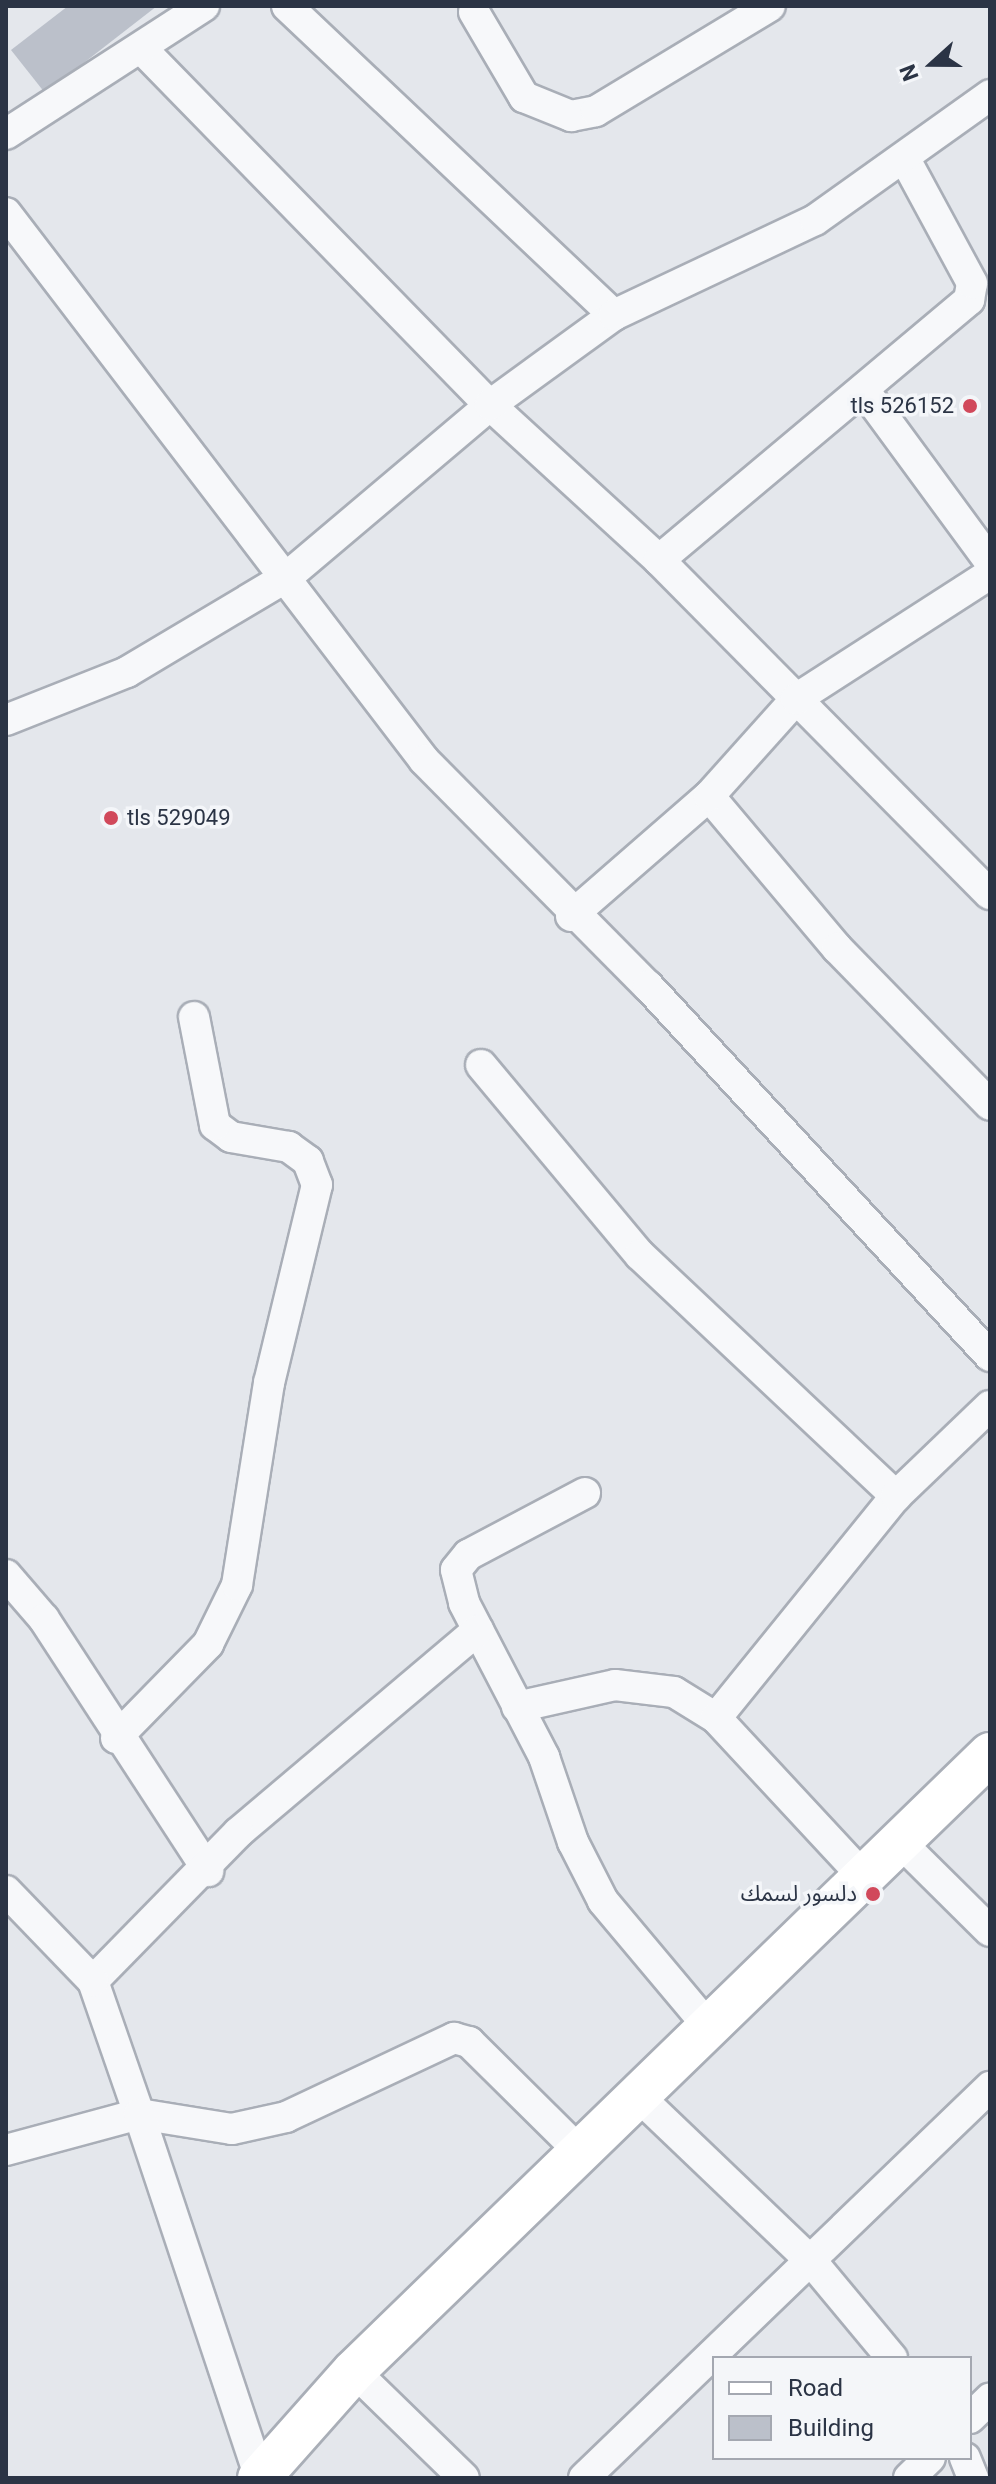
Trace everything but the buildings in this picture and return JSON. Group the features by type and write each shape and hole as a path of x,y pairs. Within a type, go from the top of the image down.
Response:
{"main road":[{"path":"259,2477 354,2371 578,2150 901,1843 990,1754"}],"street":[{"path":"6,134 143,50 204,6"},
{"path":"287,6 614,315"},
{"path":"474,12 524,97 571,116 596,111 763,8"},
{"path":"143,50 490,405 659,560 990,894"},
{"path":"6,720 127,672 288,576 490,405 614,315 815,220 905,159 990,95"},
{"path":"659,560 866,393 973,292 905,159"},
{"path":"6,213 288,576 424,760 571,916 648,986 990,1356"},
{"path":"866,393 990,562"},
{"path":"571,916 709,796 796,699 990,574"},
{"path":"709,796 837,948 990,1105"},
{"path":"116,1738 208,1644 237,1585 269,1383 317,1185 308,1161 289,1147 231,1137 215,1125 194,1017"},
{"path":"481,1065 640,1255 896,1496"},
{"path":"716,1718 896,1496 990,1406"},
{"path":"585,1493 468,1555 456,1570 478,1630 517,1707 603,1901 708,2026"},
{"path":"6,1575 44,1619 116,1738 208,1871"},
{"path":"93,1981 208,1871 238,1833 478,1630"},
{"path":"517,1707 615,1685 649,1686 716,1718 864,1877"},
{"path":"901,1843 990,1931"},
{"path":"6,1891 93,1981 259,2477"},
{"path":"6,2150 139,2114 232,2129 286,2117 454,2038 469,2042 578,2150"},
{"path":"713,2356 990,2087"},
{"path":"636,2094 812,2262 890,2356"},
{"path":"584,2478 712,2357"},
{"path":"354,2371 464,2478"},
{"path":"972,2416 990,2399"},
{"path":"909,2478 928,2460"}],"place":[{"name":"tls 526152","path":"970,406"},
{"name":"tls 529049","path":"111,818"},
{"name":"دلسور لسمك","path":"873,1894"}]}
